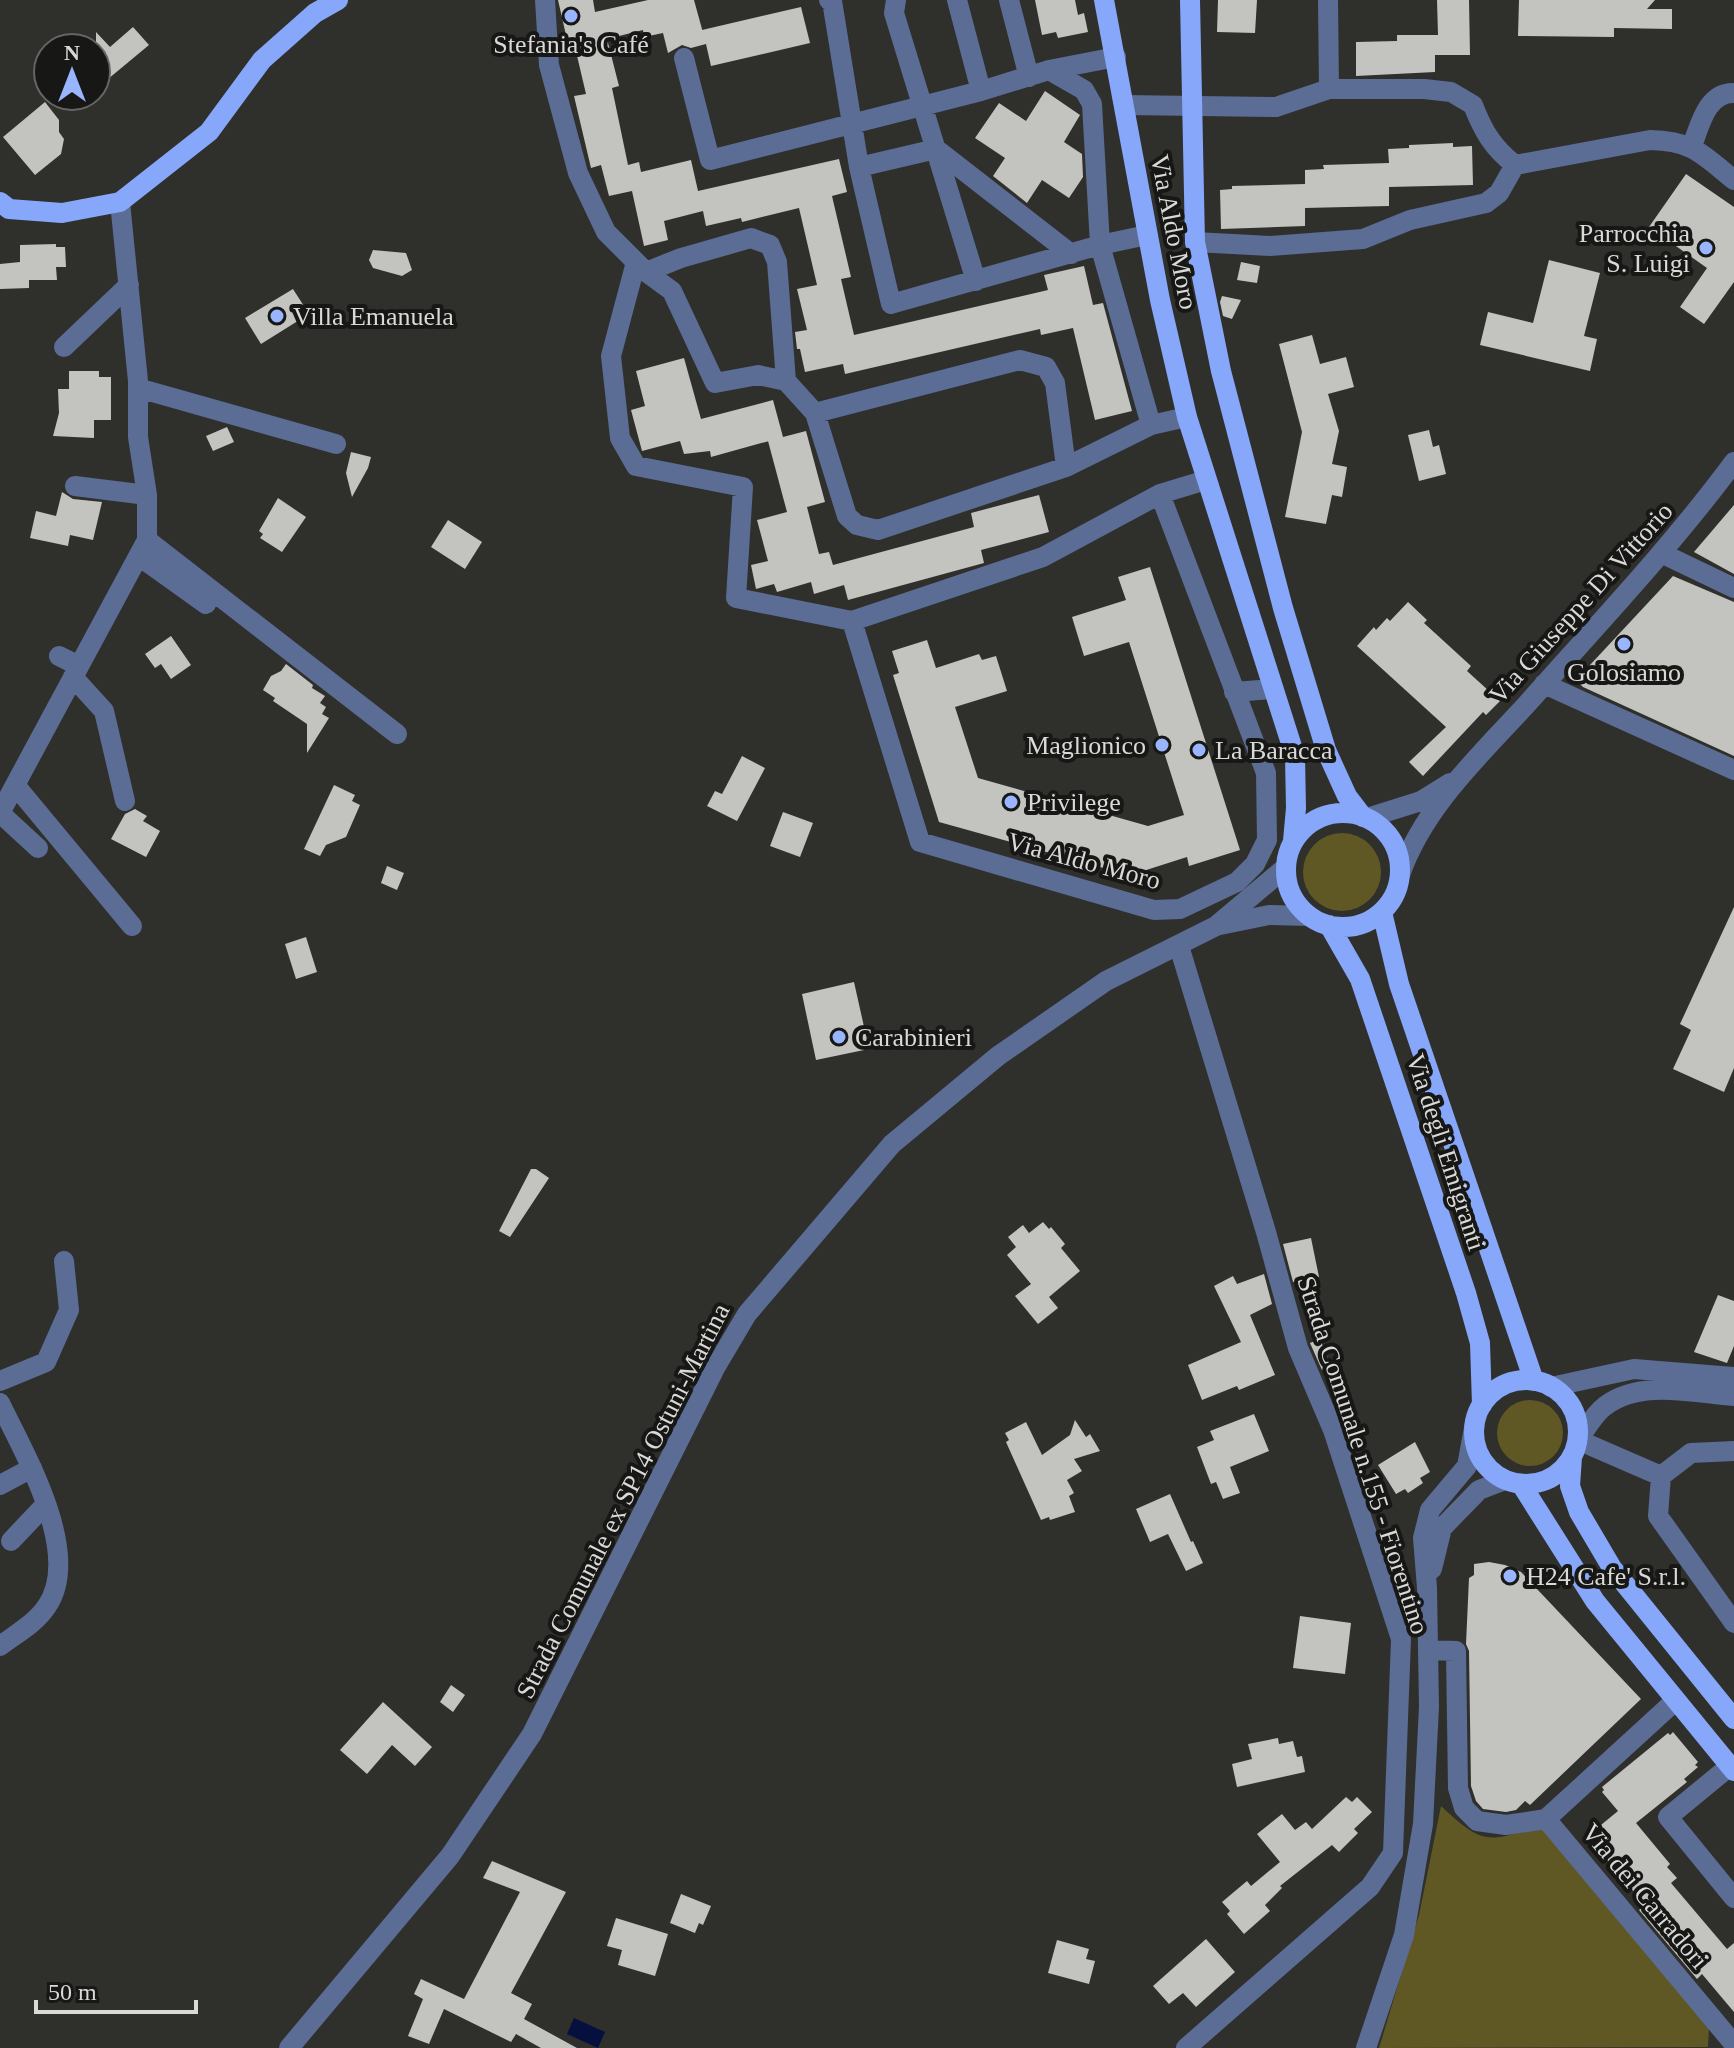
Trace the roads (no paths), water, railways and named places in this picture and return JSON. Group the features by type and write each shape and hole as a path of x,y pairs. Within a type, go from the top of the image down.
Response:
{"main road":[{"path":"3,208 62,213 120,202 209,132 262,60 315,13 338,0"},
{"name":"Via Aldo Moro","path":"1104,0 1147,235 1187,417 1295,756 1293,841"},
{"name":"Via Aldo Moro","path":"1190,0 1195,242 1221,371 1283,608 1326,750 1347,796 1365,818"},
{"path":"1348,813 1365,818 1382,828 1392,842 1399,858 1397,888 1382,912 1348,927 1329,925 1309,916 1296,903 1288,886 1285,868 1293,841 1316,819 1348,813"},
{"name":"Via degli Emigranti","path":"1382,912 1399,984 1543,1384 1564,1396 1578,1424 1570,1486 1579,1512 1612,1568 1734,1719"},
{"name":"Via degli Emigranti","path":"1329,925 1360,979 1466,1293 1480,1343 1474,1439 1480,1456 1490,1470 1513,1482 1595,1601 1732,1769"},
{"path":"1478,1413 1491,1393 1504,1385 1519,1381 1543,1384"},
{"path":"1513,1482 1536,1483 1550,1478 1563,1469 1575,1449"}],"street":[{"path":"545,0 549,65 578,173 606,232 641,267 672,291 715,383 758,375 786,381 815,413 847,516 857,525 878,530 1066,467 1151,425 1187,417"},
{"path":"829,0 832,1 859,167 891,304 1100,245 1147,235"},
{"path":"896,0 894,13 976,281"},
{"path":"957,0 981,91"},
{"path":"1009,0 1039,74 1084,90 1092,104 1100,245 1151,425"},
{"path":"1328,0 1329,89"},
{"path":"684,58 710,160 1039,74 1116,57"},
{"path":"1124,105 1276,107 1329,89 1451,92 1473,105 1482,130 1497,151 1515,165 1650,140 1670,141 1692,146 1734,180"},
{"path":"1692,146 1707,108 1716,97 1734,93"},
{"path":"859,167 936,149"},
{"path":"936,149 1071,254"},
{"path":"1195,242 1270,246 1363,239 1410,220 1486,203 1499,193 1515,165"},
{"path":"38,848 0,813 143,548 147,495 138,437 138,388 120,202"},
{"path":"641,267 751,238 770,245 777,262 786,381"},
{"path":"641,267 611,356 620,438 636,466 743,487 736,598 852,621 1043,557 1160,494 1206,480"},
{"path":"64,347 129,285"},
{"path":"815,413 1020,360 1046,367 1055,383 1066,467"},
{"path":"138,388 336,444"},
{"name":"Via Giuseppe Di Vittorio","path":"1400,875 1409,848 1463,774 1661,553 1734,462"},
{"path":"75,486 147,495"},
{"name":"Via Aldo Moro","path":"852,621 920,842 1154,910 1180,909 1237,882 1255,864 1267,840 1266,773 1160,494"},
{"path":"143,548 206,604"},
{"path":"143,548 397,734"},
{"path":"1661,553 1734,588"},
{"path":"59,656 76,671 104,711 125,801"},
{"path":"1544,684 1734,770"},
{"path":"1234,692 1273,689"},
{"name":"Via Giuseppe Di Vittorio","path":"1365,818 1421,801 1463,774"},
{"path":"15,785 132,926"},
{"name":"Strada Comunale ex SP14 Ostuni-Martina","path":"289,2048 450,1856 532,1734 715,1368 747,1314 892,1144 998,1056 1106,981 1216,926 1285,868"},
{"name":"Strada Comunale ex SP14 Ostuni-Martina","path":"1216,926 1269,915 1309,916"},
{"name":"Strada Comunale n.155 - Fiorentino","path":"1179,946 1298,1348 1333,1430 1401,1639 1393,1853 1370,1887 1186,2048"},
{"path":"0,1381 46,1362 69,1310 64,1261"},
{"path":"1543,1384 1634,1369 1734,1377"},
{"path":"1661,1476 1575,1449 1602,1407 1622,1395 1646,1390 1734,1396"},
{"path":"0,1646 32,1623 47,1607 56,1586 59,1564 45,1505 32,1468 2,1411"},
{"path":"1366,2048 1404,1935 1423,1824 1429,1707 1423,1538 1430,1510 1467,1466 1478,1413"},
{"path":"1734,1451 1691,1453 1661,1476 1658,1516 1734,1623"},
{"path":"0,1485 32,1468"},
{"path":"1427,1588 1442,1528 1479,1490 1513,1482"},
{"path":"11,1541 45,1505"},
{"path":"1428,1650 1456,1651 1458,1788 1464,1808 1477,1821 1506,1825 1546,1819 1675,1701"},
{"name":"Via degli Emigranti","path":"1732,1769 1668,1817 1734,1898"},
{"name":"Via dei Carradori","path":"1546,1819 1734,2044"}],"place":[{"name":"Stefania's Café","path":"571,16"},
{"name":"Parrocchia S. Luigi","path":"1706,248"},
{"name":"Villa Emanuela","path":"277,316"},
{"name":"Golosiamo","path":"1624,644"},
{"name":"Maglionico","path":"1162,745"},
{"name":"La Baracca","path":"1199,750"},
{"name":"Privilege","path":"1011,802"},
{"name":"Carabinieri","path":"839,1037"},
{"name":"H24 Cafe' S.r.l.","path":"1510,1576"}]}
